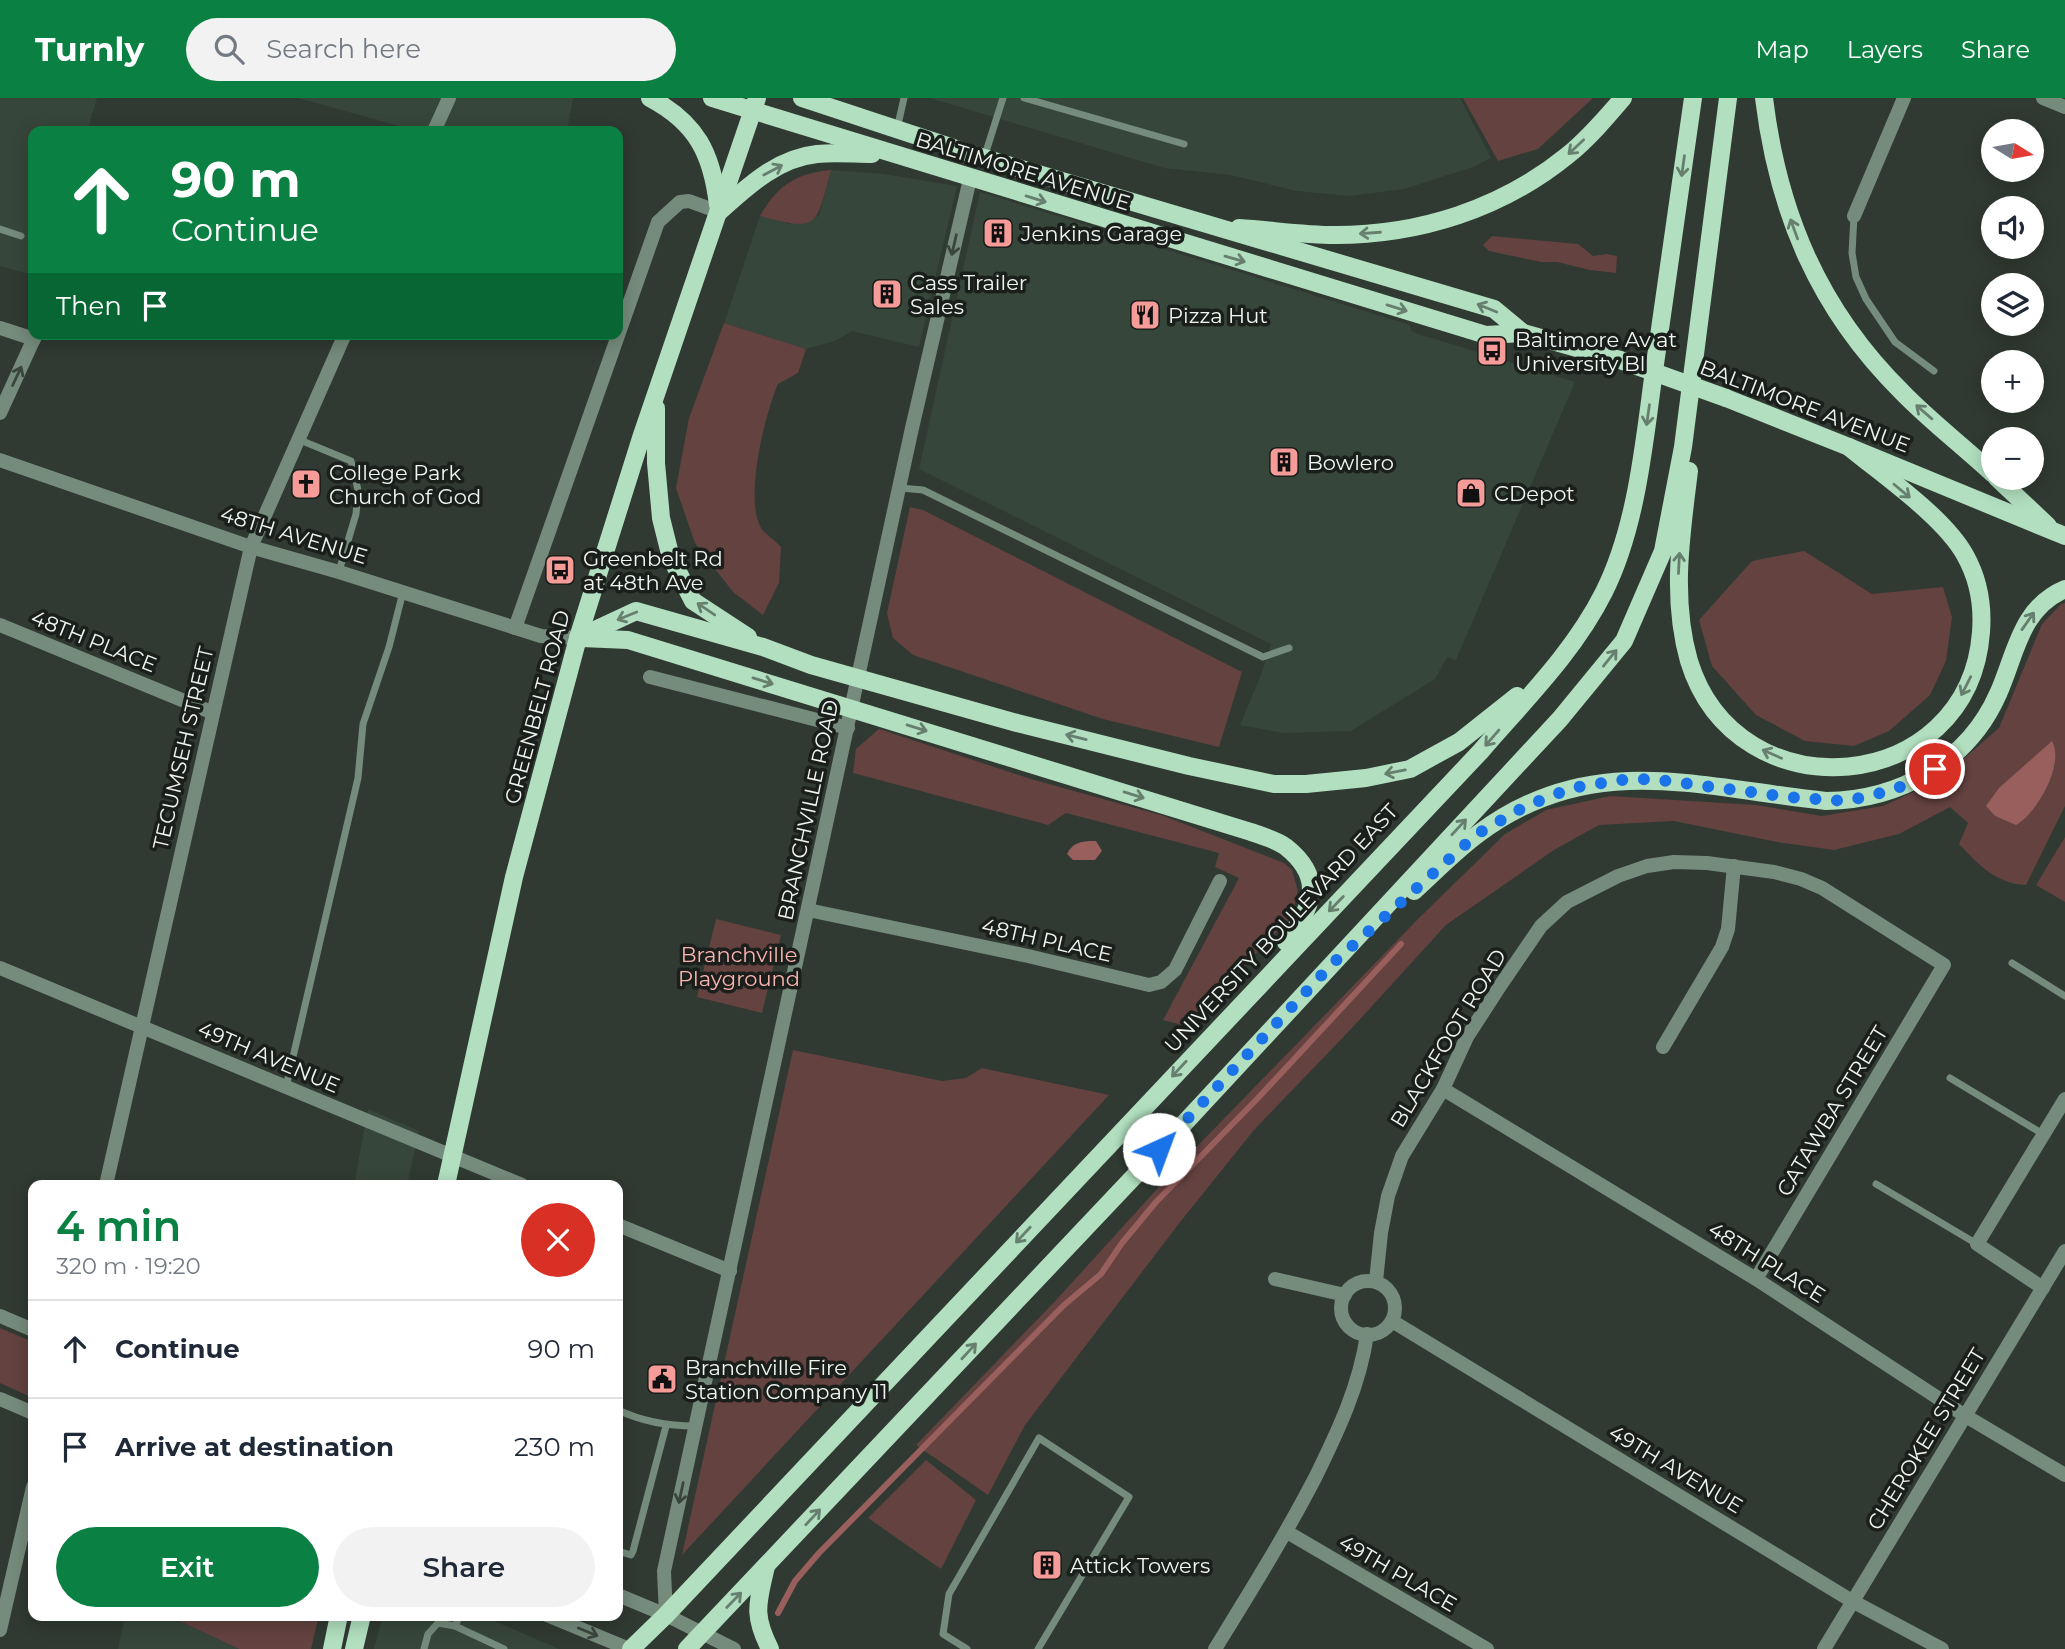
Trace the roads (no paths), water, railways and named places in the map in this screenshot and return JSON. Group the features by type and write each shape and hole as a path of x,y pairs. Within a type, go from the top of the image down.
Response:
{"main road":[{"path":"650,98 667,107 687,124 698,138 715,176 719,212"},
{"name":"BALTIMORE AVENUE","path":"715,98 755,104 970,179 1486,335 1523,333 1620,360 1726,398 2060,535"},
{"name":"BALTIMORE AVENUE","path":"802,98 984,158 1494,309 1523,333"},
{"path":"1214,228 1346,234 1415,228 1461,215 1499,200 1568,155 1623,98"},
{"name":"UNIVERSITY BOULEVARD EAST","path":"630,1649 666,1615 1481,751 1553,668 1586,624 1622,549 1643,450 1693,98"},
{"path":"687,1649 1560,719 1624,641 1663,551 1683,447 1728,98"},
{"path":"1764,98 1769,140 1778,181 1790,217 1802,250 1843,324 1902,392 1981,463"},
{"name":"GREENBELT ROAD","path":"447,1180 514,877 578,638 755,104"},
{"path":"719,212 771,170 794,160 816,154 890,153"},
{"path":"1716,188 1704,340 1678,566 1679,604 1684,634 1690,661 1700,686 1713,708 1730,727 1770,754 1796,763 1823,767 1849,768 1871,764 1917,743 1952,709 1965,691 1975,668 1982,621 1974,574 1951,535 1849,447"},
{"path":"657,393 656,463 660,518 671,558 693,601 763,647"},
{"path":"2010,490 2060,535"},
{"path":"1331,965 1477,834 1516,810 1554,794 1597,783 1652,779 1788,797 1846,801 1894,790 1917,779 1955,754 1970,738 1998,694 2021,630 2045,600 2065,589"},
{"name":"48TH AVENUE","path":"578,638 636,611 763,647 811,665 1017,723 1189,766 1274,783 1306,784 1366,778 1410,769 1459,742 1553,668"},
{"name":"48TH AVENUE","path":"578,638 628,640 1251,832 1285,846 1305,867 1311,887 1310,906 1303,920 1203,1044"},
{"path":"766,1566 756,1612 770,1649"},
{"path":"332,1649 338,1621"},
{"path":"359,1645 361,1621"}],"street":[{"path":"436,126 449,98"},
{"path":"1854,216 1904,98"},
{"path":"2043,98 2065,107"},
{"name":"BRANCHVILLE ROAD","path":"666,1615 664,1571 912,428 970,179"},
{"name":"GREENBELT ROAD","path":"623,320 658,222 680,202 689,201 719,212"},
{"path":"0,328 28,335"},
{"path":"0,413 34,340"},
{"name":"TECUMSEH STREET","path":"107,1180 211,712 251,547 342,340"},
{"name":"GREENBELT ROAD","path":"515,628 616,340"},
{"name":"48TH AVENUE","path":"0,460 251,547 541,636 578,638"},
{"name":"48TH PLACE","path":"0,625 211,712"},
{"path":"650,677 848,728"},
{"name":"BLACKFOOT ROAD","path":"1377,1282 1381,1233 1388,1196 1402,1156 1443,1089 1467,1037 1500,986 1541,926 1567,902 1618,876 1647,866 1674,862 1774,872 1822,888 1944,965"},
{"path":"1663,1047 1722,947 1728,929 1734,866"},
{"name":"48TH PLACE","path":"808,910 1028,956 1149,985 1161,982 1175,970 1220,881"},
{"name":"CATAWBA STREET","path":"1756,1279 1944,965"},
{"name":"49TH AVENUE","path":"0,968 510,1180"},
{"name":"48TH PLACE","path":"1443,1089 1756,1279 1964,1415 2065,1475"},
{"path":"2043,1287 1977,1244 2065,1099"},
{"path":"623,1226 730,1271"},
{"name":"CHEROKEE STREET","path":"1824,1649 2065,1251"},
{"path":"1275,1279 1345,1295"},
{"path":"1366,1280 1377,1282 1392,1295 1395,1312 1392,1321 1381,1331 1367,1334 1354,1330 1345,1321 1341,1308 1345,1295 1354,1285 1366,1280"},
{"path":"0,1316 28,1328"},
{"name":"49TH AVENUE","path":"1392,1321 1852,1601 1942,1649"},
{"path":"1215,1649 1287,1532 1341,1425 1364,1356 1367,1334"},
{"path":"0,1399 28,1411"},
{"path":"0,1630 28,1509"},
{"name":"49TH PLACE","path":"1287,1532 1487,1649"},
{"path":"623,1597 734,1649"},
{"path":"562,1621 630,1649"}],"lane":[{"path":"897,130 904,98"},
{"path":"984,158 1003,98"},
{"path":"1024,98 1184,144"},
{"path":"1854,216 1852,253 1856,277 1866,299 1895,342 1934,371"},
{"path":"0,229 21,236"},
{"path":"300,440 351,461 358,490 356,514 338,572"},
{"path":"900,488 923,490 1263,657 1289,648"},
{"path":"286,1087 358,778 363,724 389,647 403,592"},
{"path":"2012,963 2065,996"},
{"path":"1950,1078 2043,1134"},
{"path":"1876,1184 1977,1244"},
{"path":"623,1412 666,1426 696,1426"},
{"path":"623,1553 631,1555 634,1550 666,1426"},
{"path":"967,1649 943,1634 948,1594 1039,1438 1129,1497 1038,1649"},
{"path":"455,1626 457,1621"},
{"path":"424,1649 428,1634 438,1623 455,1626 503,1649"}],"waterway":[{"path":"778,1613 795,1581 819,1553 1064,1305 1101,1274 1122,1243 1156,1202 1258,1098 1401,944"}],"place":[{"name":"Jenkins Garage","path":"998,233"},
{"name":"Cass Trailer Sales","path":"887,294"},
{"name":"Pizza Hut","path":"1145,315"},
{"name":"Baltimore Av at University Bl","path":"1492,351"},
{"name":"Bowlero","path":"1284,462"},
{"name":"College Park Church of God","path":"306,484"},
{"name":"CDepot","path":"1471,493"},
{"name":"Greenbelt Rd at 48th Ave","path":"560,570"},
{"name":"Branchville Fire Station Company 11","path":"662,1379"},
{"name":"Attick Towers","path":"1047,1565"}],"park label":[{"name":"Branchville Playground","path":"739,966"}]}
